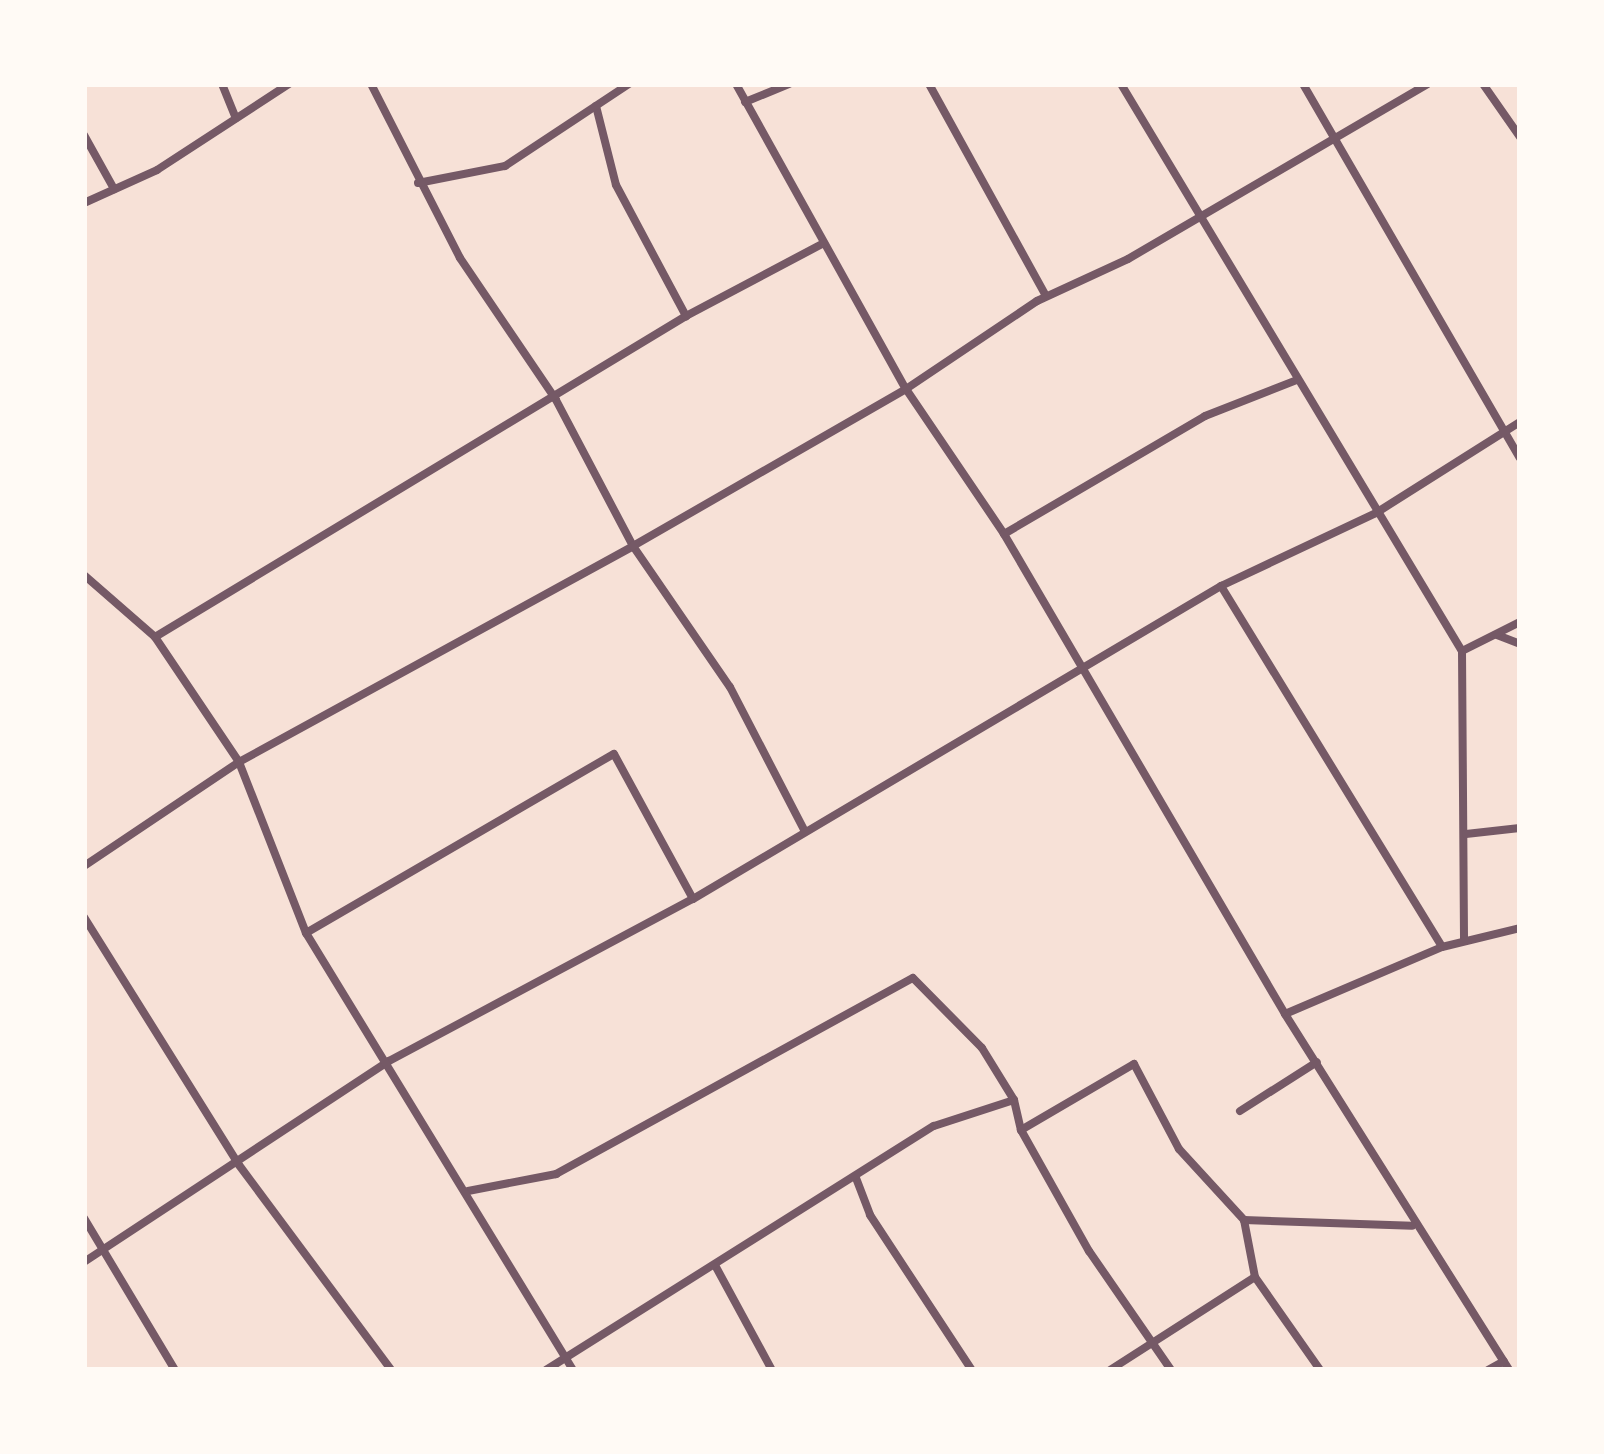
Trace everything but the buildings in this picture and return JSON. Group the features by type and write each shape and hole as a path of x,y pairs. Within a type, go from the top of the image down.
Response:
{"street":[{"path":"222,84 236,118"},
{"path":"84,203 289,84"},
{"path":"371,84 418,183 556,400 633,546 730,687 804,830"},
{"path":"418,183 505,166 629,84"},
{"path":"736,84 905,388 1004,534 1285,1014 1506,1366 1488,1370"},
{"path":"745,101 789,84"},
{"path":"928,84 1046,296"},
{"path":"1121,84 1462,651 1464,939"},
{"path":"1304,84 1520,458"},
{"path":"84,866 239,762 633,546 905,388 1046,296 1199,217 1428,84"},
{"path":"1484,84 1520,137"},
{"path":"596,106 616,185 686,316"},
{"path":"84,136 114,189"},
{"path":"155,637 556,400 686,316 824,243"},
{"path":"1004,534 1205,416 1297,380"},
{"path":"84,1262 238,1165 389,1060 693,899 1221,586 1376,513 1520,422"},
{"path":"84,575 155,637 239,762 306,933 389,1060 573,1370"},
{"path":"1221,586 1442,947"},
{"path":"1462,651 1520,622"},
{"path":"1495,634 1520,644"},
{"path":"306,933 614,754 693,899"},
{"path":"1466,834 1520,828"},
{"path":"84,917 238,1165 392,1370"},
{"path":"1285,1014 1442,947 1520,928"},
{"path":"467,1191 556,1174 914,978 982,1048 1014,1100 1021,1130 1088,1251 1171,1370"},
{"path":"1240,1111 1317,1062"},
{"path":"1021,1130 1134,1064 1179,1149 1244,1220 1255,1277 1321,1370"},
{"path":"546,1370 934,1126 1014,1100"},
{"path":"856,1178 871,1215 972,1370"},
{"path":"84,1218 176,1370"},
{"path":"1244,1220 1414,1226"},
{"path":"716,1267 772,1370"},
{"path":"1110,1370 1255,1277"}]}
